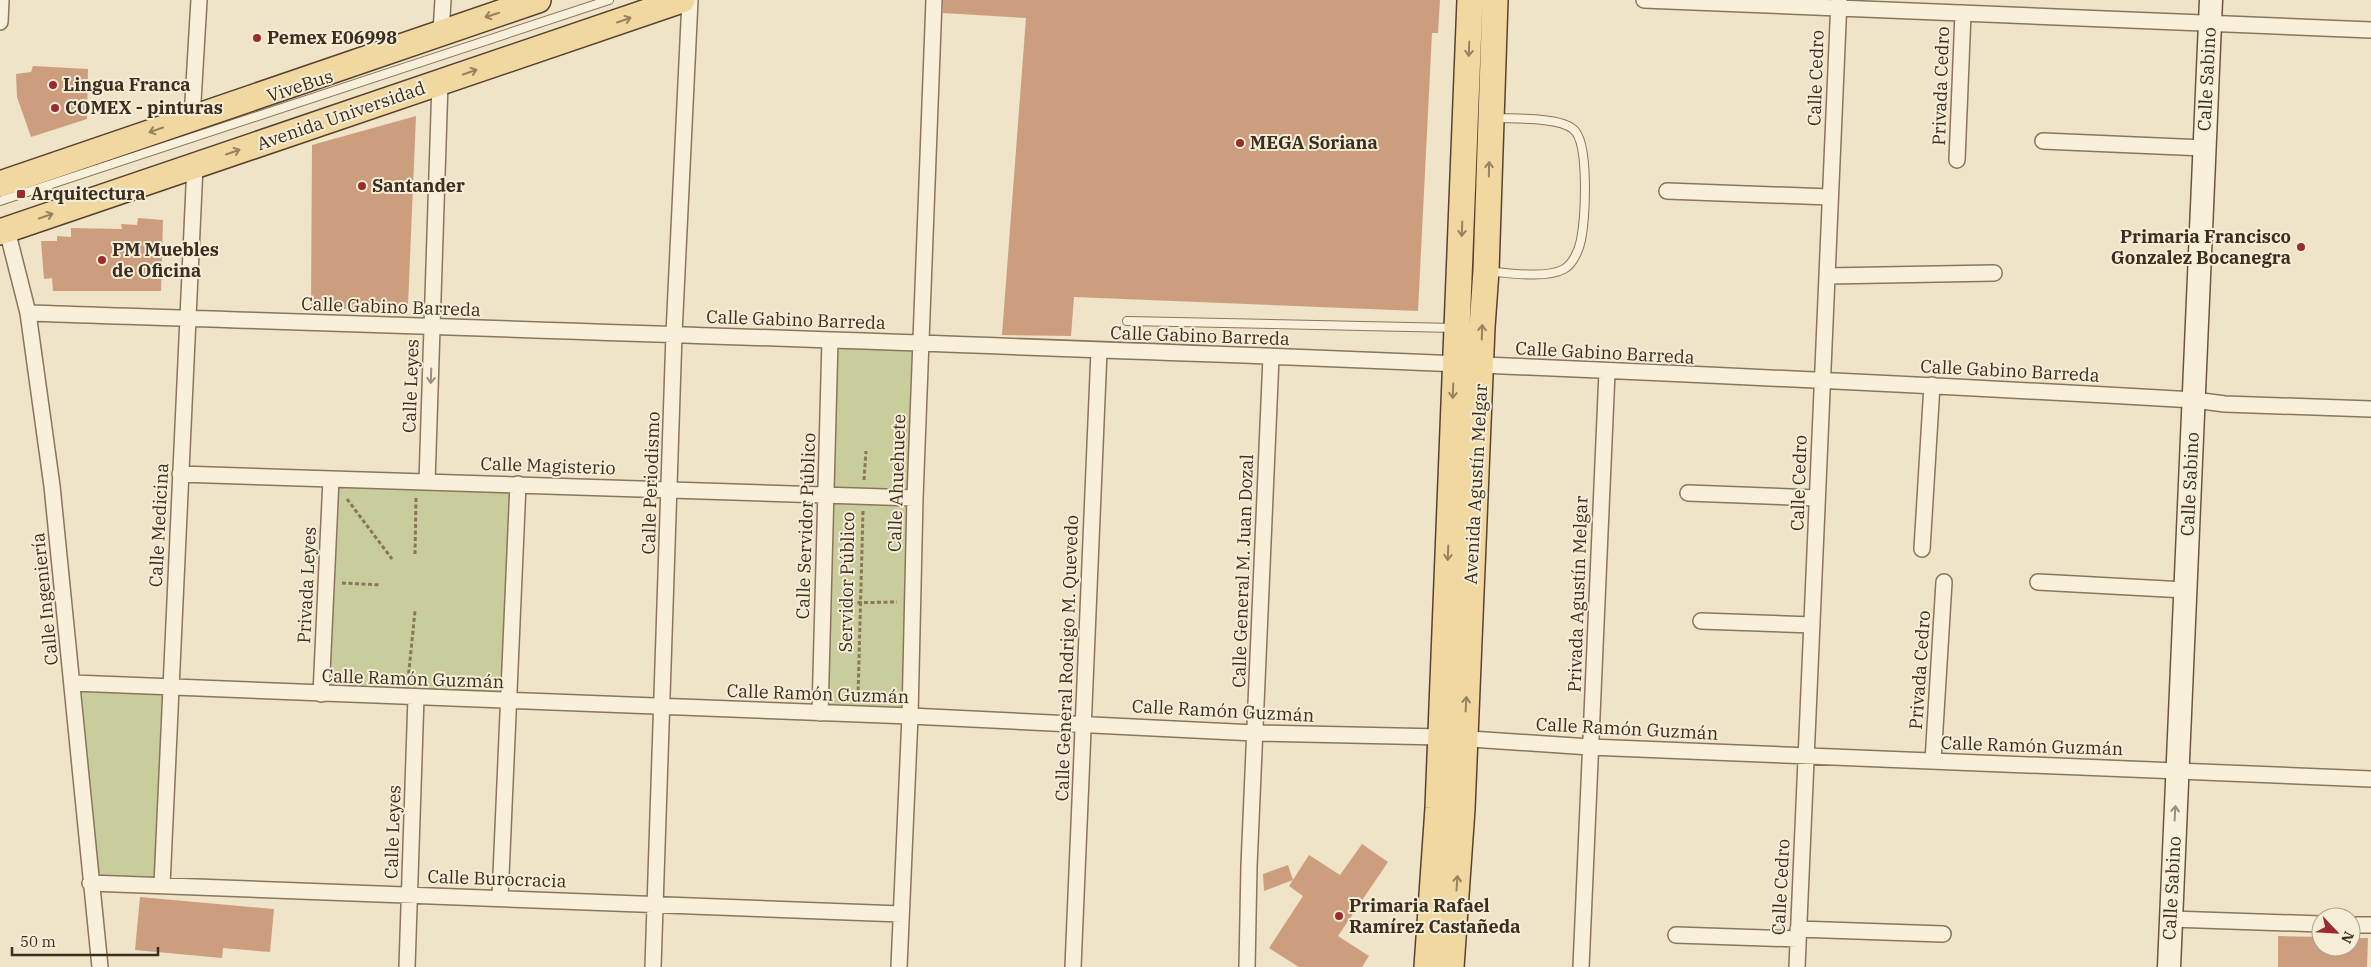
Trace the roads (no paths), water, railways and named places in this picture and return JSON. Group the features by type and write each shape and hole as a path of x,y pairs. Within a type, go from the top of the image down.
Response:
{"main road":[{"path":"0,184 538,0"},
{"name":"Avenida Universidad","path":"4,231 682,0"},
{"name":"Avenida Agustín Melgar","path":"1427,967 1452,738 1481,366 1473,271 1470,0"},
{"name":"Avenida Agustín Melgar","path":"1451,967 1454,364 1457,328 1473,271 1490,117 1494,0"}],"street":[{"path":"0,22 1,0"},
{"path":"192,118 199,0"},
{"path":"441,32 443,0"},
{"name":"Calle Periodismo","path":"654,967 674,334 690,0"},
{"name":"Calle Ahuehuete","path":"899,967 910,716 920,342 934,0"},
{"path":"1644,0 1838,4 1962,13 2371,30"},
{"name":"Calle Sabino","path":"2169,967 2211,0"},
{"name":"Calle Cedro","path":"1797,967 1838,4"},
{"name":"Privada Cedro","path":"1957,160 1962,13"},
{"name":"Calle Leyes","path":"422,482 432,328 440,82"},
{"path":"2043,141 2204,148"},
{"name":"Calle Medicina","path":"162,885 195,165"},
{"path":"1667,192 1830,197"},
{"name":"Calle Ingeniería","path":"4,231 28,313 50,476 73,684 90,882 100,967"},
{"path":"1827,276 1994,273"},
{"name":"Calle Gabino Barreda","path":"28,313 432,328 920,342 1932,385 2194,400 2225,404 2371,409"},
{"name":"Calle Servidor Público","path":"820,712 830,340"},
{"name":"Calle General Rodrigo M. Quevedo","path":"1073,967 1099,351"},
{"name":"Calle General M. Juan Dozal","path":"1247,967 1271,357"},
{"name":"Privada Agustín Melgar","path":"1581,967 1607,372"},
{"path":"1922,549 1932,385"},
{"name":"Calle Magisterio","path":"180,474 915,498"},
{"name":"Privada Leyes","path":"321,694 331,479"},
{"path":"500,898 518,484"},
{"path":"1688,493 1817,498"},
{"name":"Privada Cedro","path":"1933,761 1944,582"},
{"path":"2038,582 2185,590"},
{"path":"1701,621 1812,625"},
{"name":"Calle Ramón Guzmán","path":"73,684 508,702 820,712 1255,732 1452,738 1806,756 2371,779"},
{"name":"Calle Leyes","path":"407,967 411,698"},
{"name":"Calle Burocracia","path":"90,882 901,914"},
{"path":"2171,919 2311,924"},
{"path":"1676,935 1943,934"}],"lane":[{"name":"ViveBus","path":"0,201 608,0"},
{"path":"1473,271 1520,274 1551,273 1563,270 1571,264 1581,242 1585,188 1580,136 1572,127 1563,123 1490,117"},
{"path":"1127,321 1457,328"}],"place":[{"name":"Pemex E06998","path":"257,38"},
{"name":"Lingua Franca","path":"53,85"},
{"name":"COMEX - pinturas","path":"55,108"},
{"name":"MEGA Soriana","path":"1240,143"},
{"name":"Santander","path":"362,186"},
{"name":"Arquitectura","path":"21,194"},
{"name":"Primaria Francisco Gonzalez Bocanegra","path":"2301,247"},
{"name":"PM Muebles de Oficina","path":"102,260"},
{"name":"Primaria Rafael Ramírez Castañeda","path":"1339,916"}]}
